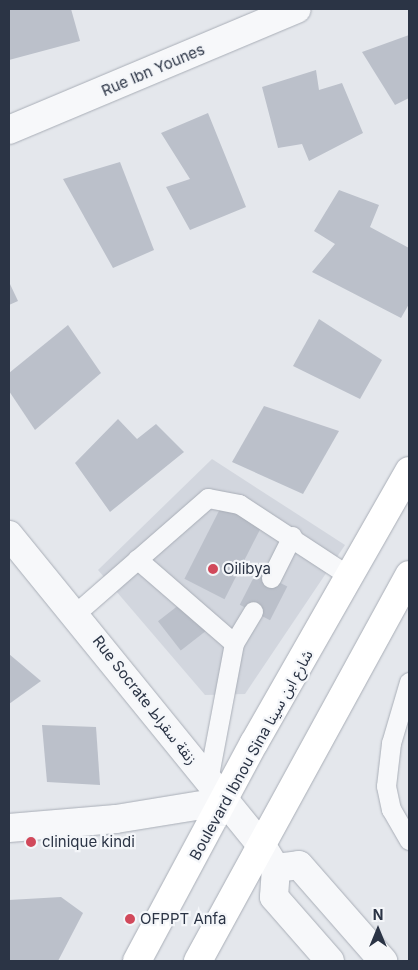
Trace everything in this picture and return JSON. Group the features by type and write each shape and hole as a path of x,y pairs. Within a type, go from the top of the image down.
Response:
{"main road":[{"name":"Boulevard Ibnou Sina شارع ابن سينا","path":"137,961 226,802 254,743 352,578 409,472"},
{"path":"198,961 269,857 409,575"}],"street":[{"name":"Rue Ibn Younes","path":"9,130 297,9"},
{"name":"Rue Socrate زنقة سقراط","path":"9,535 76,613 269,857"},
{"path":"9,828 116,819 226,802"},
{"path":"330,961 274,897 269,857 298,865 383,961"}],"lane":[{"path":"76,613 208,498 239,504 292,536 352,578"},
{"path":"271,578 292,536"},
{"path":"137,559 234,643"},
{"path":"208,780 234,643 254,611"},
{"path":"409,682 391,743 386,786 391,809 409,840"}],"shaded area":[{"path":"212,459 345,545 245,694 205,695 98,570"}],"building":[{"path":"9,9 71,9 80,41 9,60"},
{"path":"409,35 409,98 395,105 362,52"},
{"path":"316,70 319,90 342,83 363,133 309,161 302,144 278,148 262,87"},
{"path":"208,113 246,207 190,230 166,187 190,179 161,133"},
{"path":"120,162 154,250 113,268 63,179"},
{"path":"339,190 379,205 370,227 409,248 409,304 401,318 312,272 335,244 314,231"},
{"path":"9,282 18,301 9,305"},
{"path":"319,319 382,360 360,399 293,366"},
{"path":"68,325 101,373 35,430 9,391 9,373"},
{"path":"264,406 339,431 303,494 232,462"},
{"path":"118,419 137,439 156,424 184,452 110,512 75,463"},
{"path":"223,503 263,523 225,599 184,579"},
{"path":"257,571 287,586 270,620 240,605"},
{"path":"184,601 207,630 181,650 158,621"},
{"path":"9,654 41,681 9,704"},
{"path":"42,725 96,727 100,785 47,782"},
{"path":"61,897 83,913 58,961 9,961 9,900"}],"place":[{"name":"Oilibya","path":"213,569"},
{"name":"clinique kindi","path":"31,842"},
{"name":"OFPPT Anfa","path":"130,919"}]}
